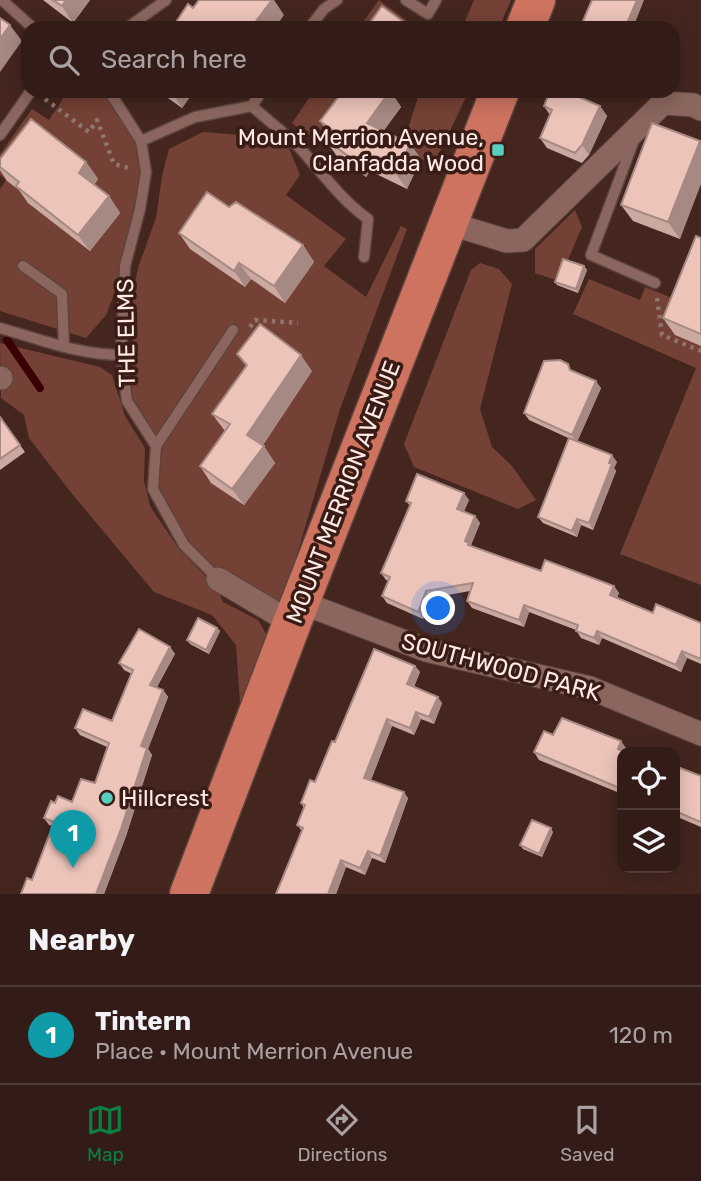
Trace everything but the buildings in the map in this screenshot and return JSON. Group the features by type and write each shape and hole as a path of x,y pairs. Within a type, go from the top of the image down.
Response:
{"highway":[{"path":"528,21 536,0"},
{"name":"MOUNT MERRION AVENUE","path":"189,894 497,98"}],"street":[{"path":"448,222 506,241 523,240 663,103 693,105 701,109"},
{"path":"218,579 296,612"},
{"name":"SOUTHWOOD PARK","path":"296,612 426,650 590,688 701,734"}],"lane":[{"path":"2,0 25,21"},
{"path":"137,21 166,0"},
{"path":"315,21 324,9 337,0"},
{"path":"406,0 428,14 436,0"},
{"path":"0,135 28,98"},
{"name":"THE ELMS","path":"113,98 141,141 146,172 140,209 125,266 121,355 127,401 156,446"},
{"path":"141,141 195,117 252,106 257,98"},
{"path":"252,106 305,153 321,175 352,207 368,219 364,257"},
{"path":"639,128 591,255 655,283"},
{"path":"23,266 62,294 64,347"},
{"path":"0,328 64,347 121,355"},
{"path":"218,579 184,545 153,489 156,446 233,330"}],"path":[{"path":"43,98 89,132 97,120 114,164 146,172"},
{"path":"661,294 656,292 662,335 701,351"},
{"path":"244,336 255,320 298,323"}],"shaded area":[{"path":"379,0 408,21 364,21"},
{"path":"474,0 511,0 502,21 465,21"},
{"path":"113,98 141,141 146,172 125,266 106,315 86,338 0,311 0,189 6,180 0,175 0,154 32,109 49,120 63,99"},
{"path":"309,98 360,98 331,137 307,135 292,123"},
{"path":"418,98 466,98 433,166 409,151 406,135"},
{"path":"203,132 266,137 289,148 300,175 286,195 346,239 324,266 366,297 401,226 407,229 340,409 282,605 221,575 187,541 157,488 160,446 131,400 132,294 156,218 169,149"},
{"path":"575,210 582,227 559,281 535,273 535,249"},
{"path":"480,263 499,269 512,284 480,409 492,447 512,466 536,500 518,509 414,467 404,444 471,270"},
{"path":"589,279 640,300 645,287 687,304 701,345 701,585 620,554 696,368 573,314"},
{"path":"0,343 100,367 112,375 125,416 145,448 144,481 150,506 179,549 218,589 223,602 258,620 269,639 246,704 240,702 236,645 212,615 154,592 29,438 24,415 1,398"}],"waterway":[{"path":"7,340 40,388"}],"place":[{"name":"Mount Merrion Avenue, Clanfadda Wood","path":"498,150"},
{"name":"Hillcrest","path":"107,798"},
{"name":"Tintern","path":"73,868"}]}
